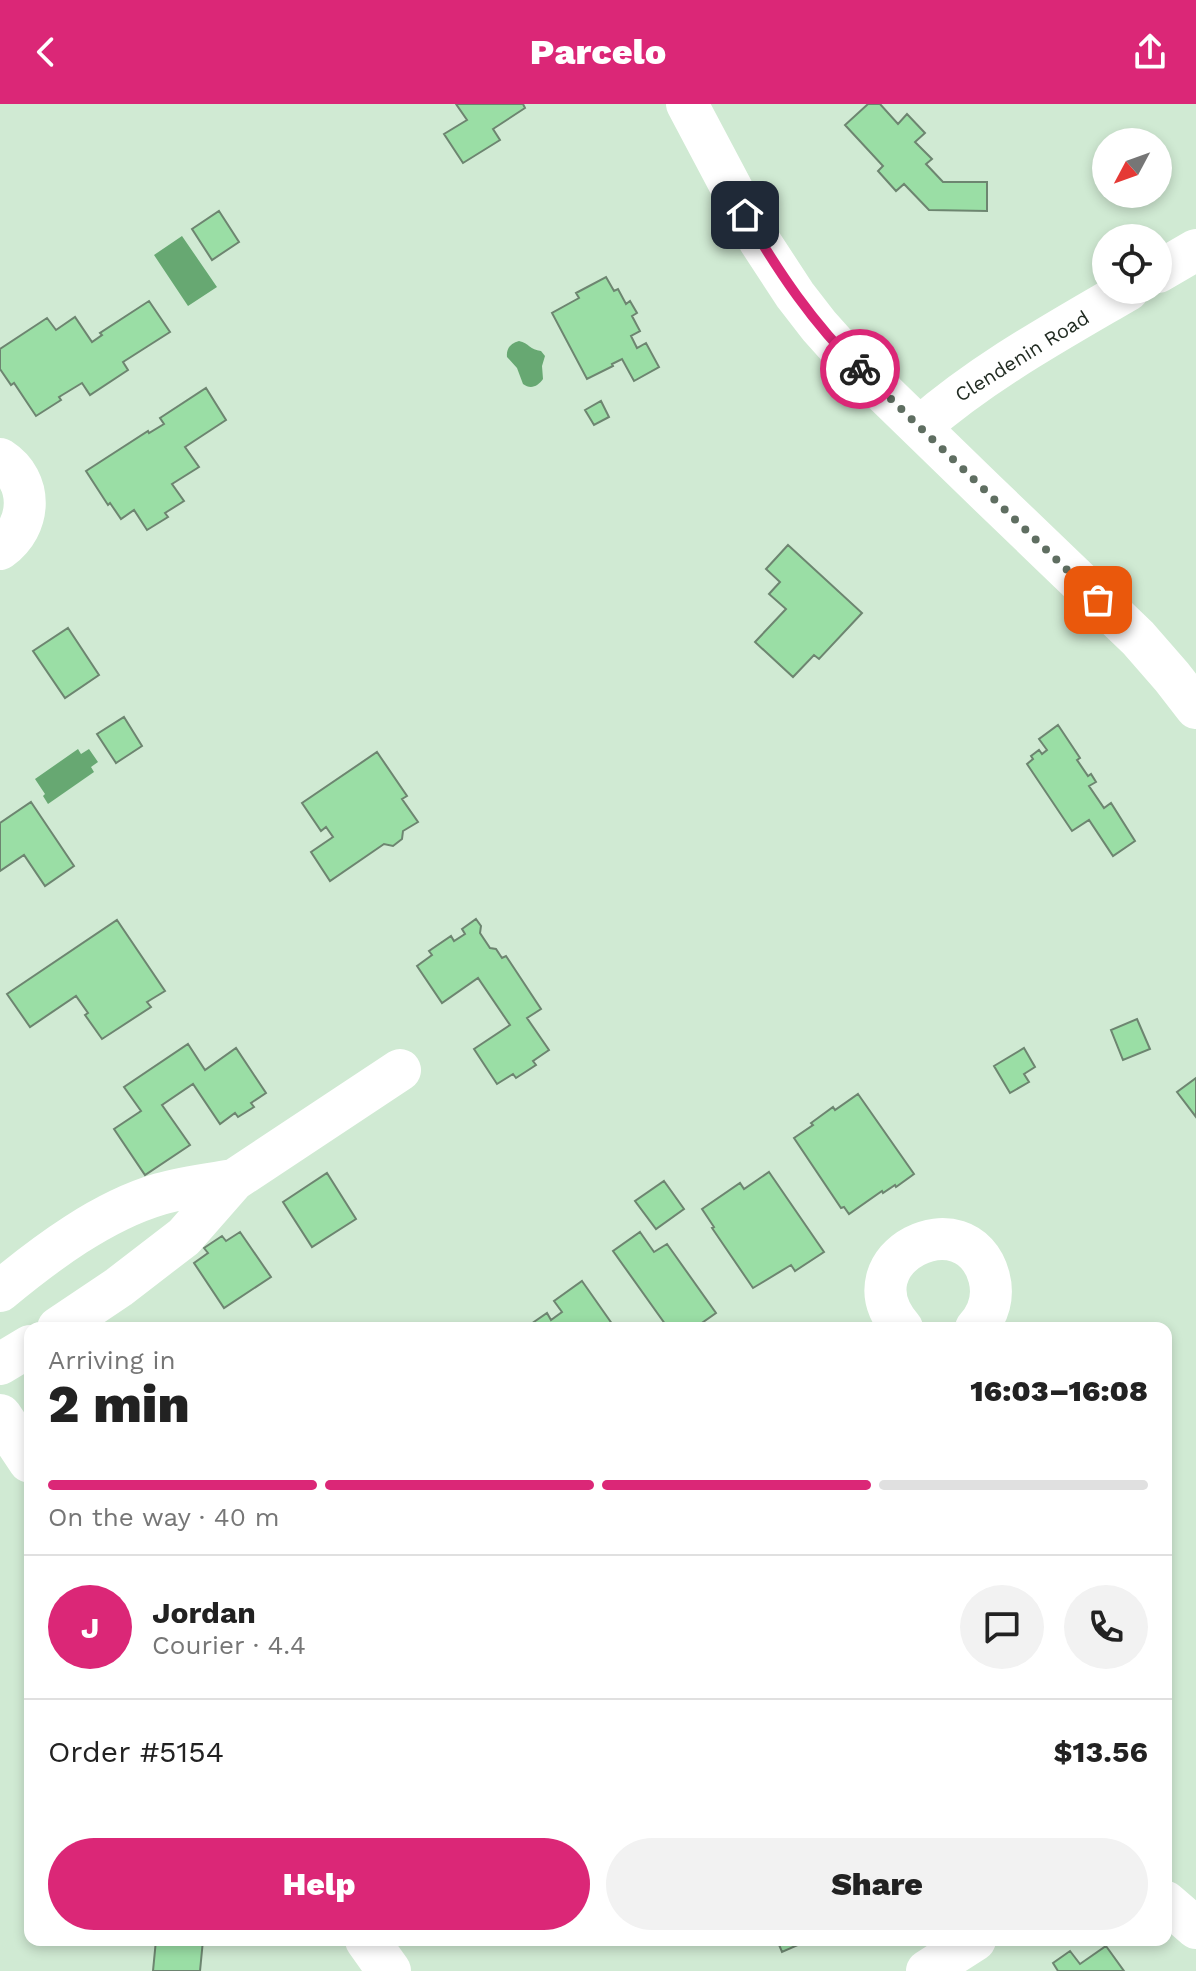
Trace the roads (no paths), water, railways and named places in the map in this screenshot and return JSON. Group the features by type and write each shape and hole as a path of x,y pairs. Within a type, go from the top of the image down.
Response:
{"main road":[{"path":"0,1416 24,1452"},
{"path":"371,1946 389,1971"}],"street":[{"path":"687,104 745,215 795,295 819,326 845,355 1138,638 1196,708"},
{"path":"1172,264 1196,250"},
{"name":"Clendenin Road","path":"920,427 956,397 1010,360 1104,304"},
{"path":"0,459 19,479 26,509 17,532 0,549"},
{"path":"67,1322 184,1237 234,1180 400,1070"},
{"path":"0,1291 62,1244 113,1214 162,1193 234,1180"},
{"path":"896,1322 887,1289 891,1271 901,1255 911,1247 927,1240 940,1239 955,1241 972,1250 988,1273 992,1292 986,1314 980,1322"},
{"path":"0,1364 24,1350"},
{"path":"1172,1907 1196,1928"},
{"path":"927,1971 966,1946"}]}
